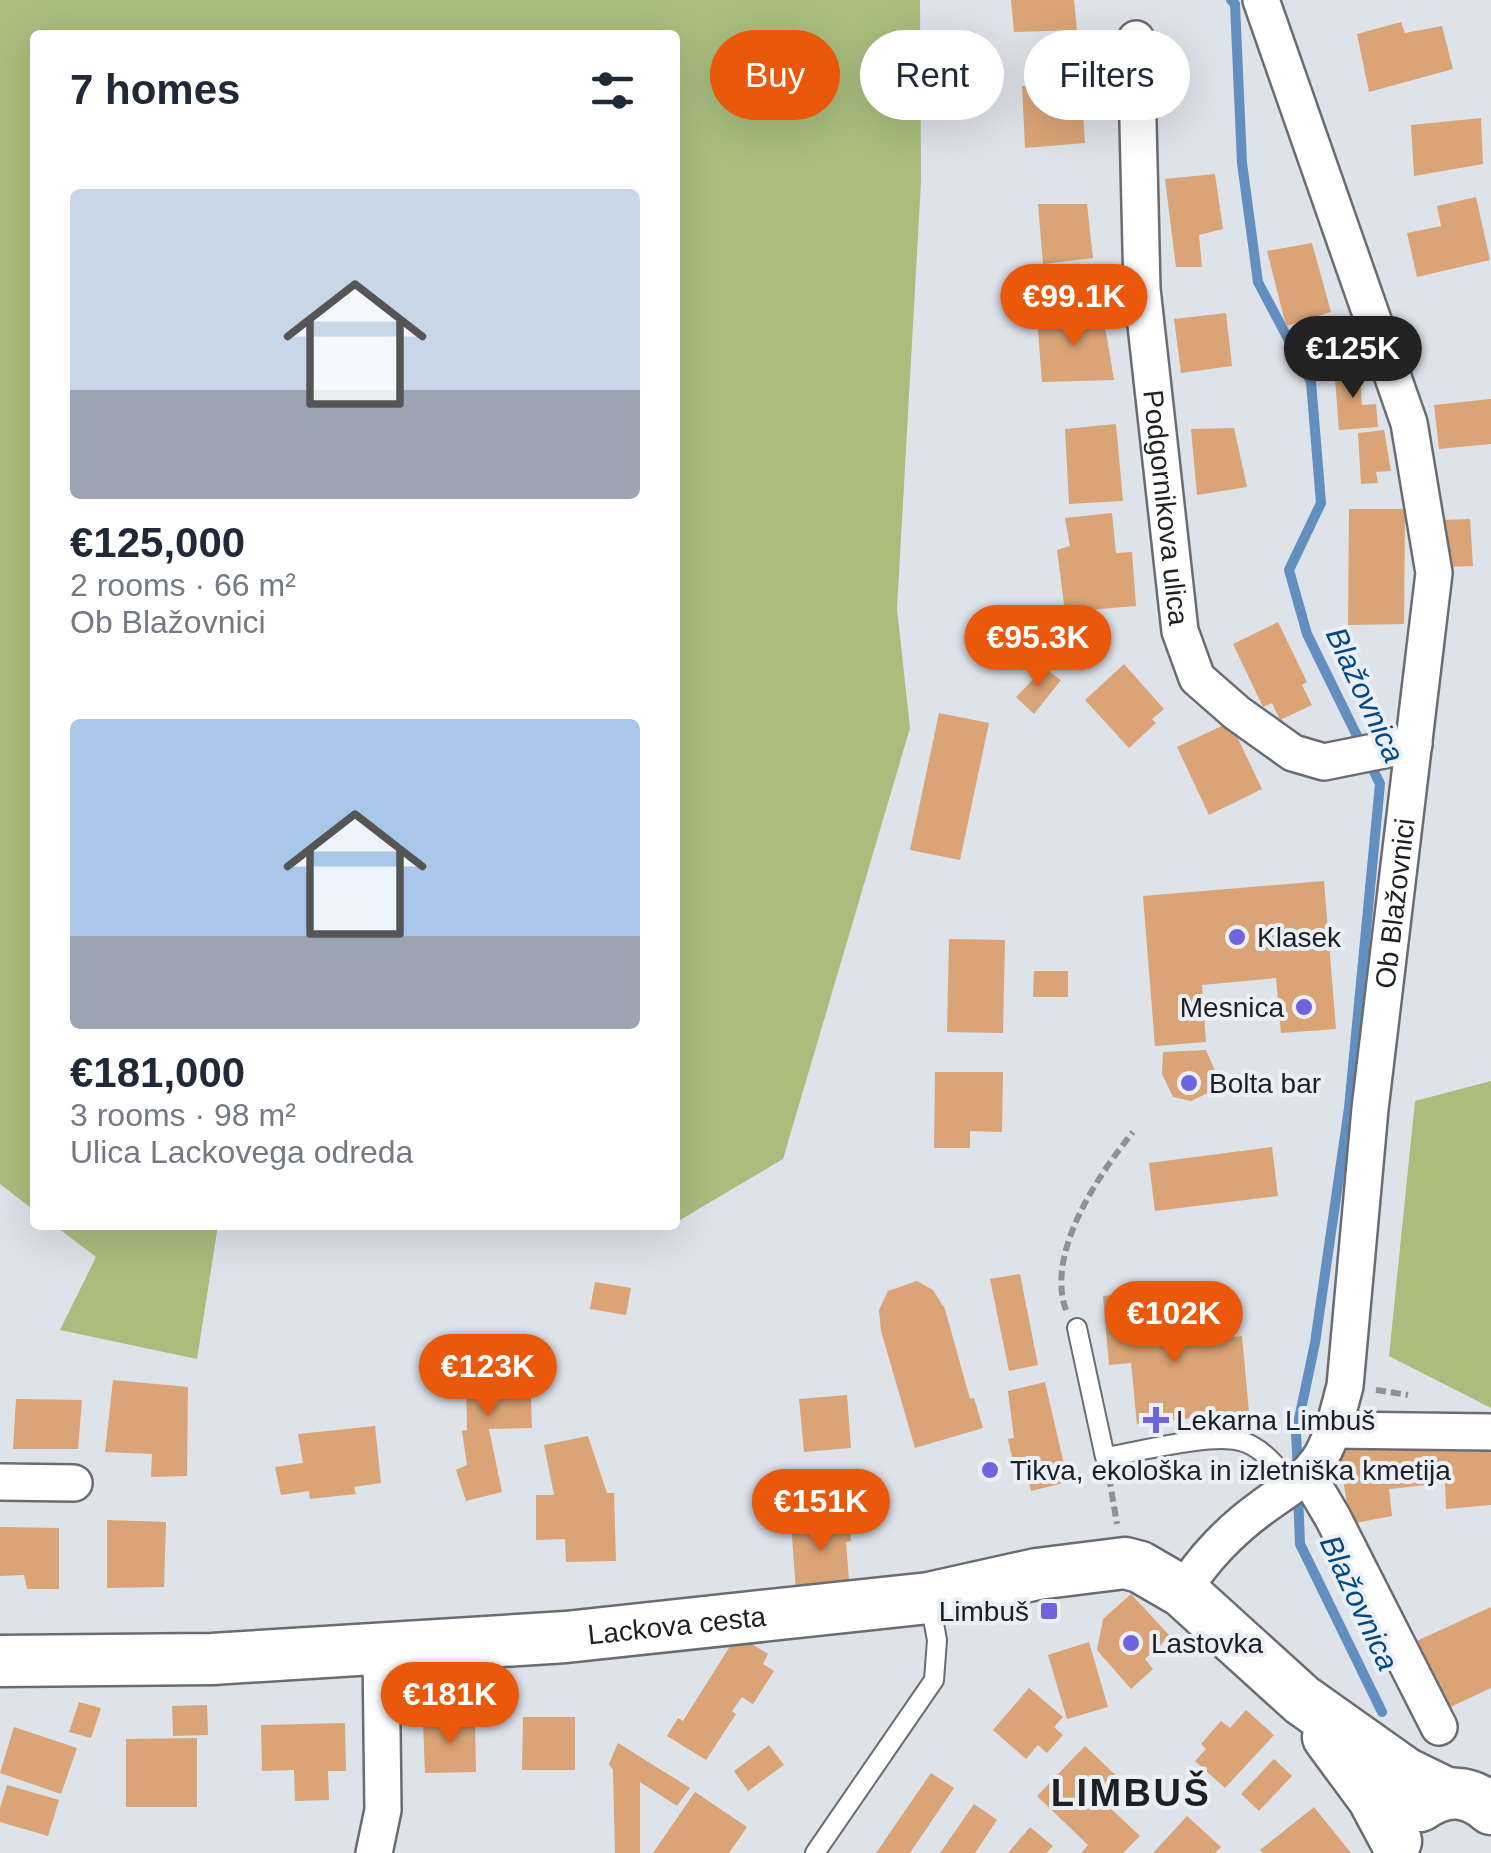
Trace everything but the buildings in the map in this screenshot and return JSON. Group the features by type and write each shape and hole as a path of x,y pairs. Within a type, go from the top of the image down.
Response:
{"street":[{"name":"Ob Blažovnici","path":"1261,0 1409,423 1434,572 1401,746 1344,1386 1306,1463"},
{"name":"Podgornikova ulica","path":"1138,120 1142,288 1180,631 1197,678 1236,713 1293,753 1324,762 1401,746"},
{"path":"1184,1592 1198,1567 1306,1463 1491,1432"},
{"path":"1306,1463 1440,1727"},
{"path":"0,1482 74,1482"},
{"name":"Lackova cesta","path":"0,1661 212,1658 603,1633 930,1598 1038,1574 1124,1563 1184,1592 1302,1700"},
{"path":"374,1853 383,1810 381,1650"},
{"path":"1302,1700 1395,1766 1472,1794"},
{"path":"1302,1700 1373,1798 1397,1847"},
{"path":"1397,1847 1416,1809 1472,1794"}],"lane":[{"path":"1077,1328 1106,1457 1220,1439 1241,1441 1306,1463"},
{"path":"815,1853 934,1680 937,1640 930,1598"}],"path":[{"path":"1077,1328 1064,1306 1067,1251 1092,1189 1132,1132"},
{"path":"1106,1457 1119,1535"}],"green space":[{"path":"0,0 920,0 920,30 860,30 860,120 921,120 921,182 897,609 910,728 783,1159 680,1220 680,30 30,30 30,1207 0,1184"},
{"path":"1491,1081 1491,1408 1389,1356 1415,1101"},
{"path":"61,1230 217,1230 197,1359 60,1330 96,1257"}],"waterway":[{"name":"Blažovnica","path":"1231,0 1235,4 1242,163 1258,282 1311,382 1321,503 1289,570 1307,634 1362,746"},
{"name":"Blažovnica","path":"1298,1471 1296,1433 1315,1343 1349,1108 1380,784 1369,761"},
{"name":"Blažovnica","path":"1298,1493 1300,1544 1382,1712"}],"place":[{"name":"Klasek","path":"1237,937"},
{"name":"Mesnica","path":"1304,1007"},
{"name":"Bolta bar","path":"1189,1083"},
{"name":"Lekarna Limbuš","path":"1156,1420"},
{"name":"Tikva, ekološka in izletniška kmetija","path":"990,1470"},
{"name":"Limbuš","path":"1049,1611"},
{"name":"Lastovka","path":"1131,1643"}],"district":[{"name":"LIMBUŠ","path":"1131,1793"}]}
